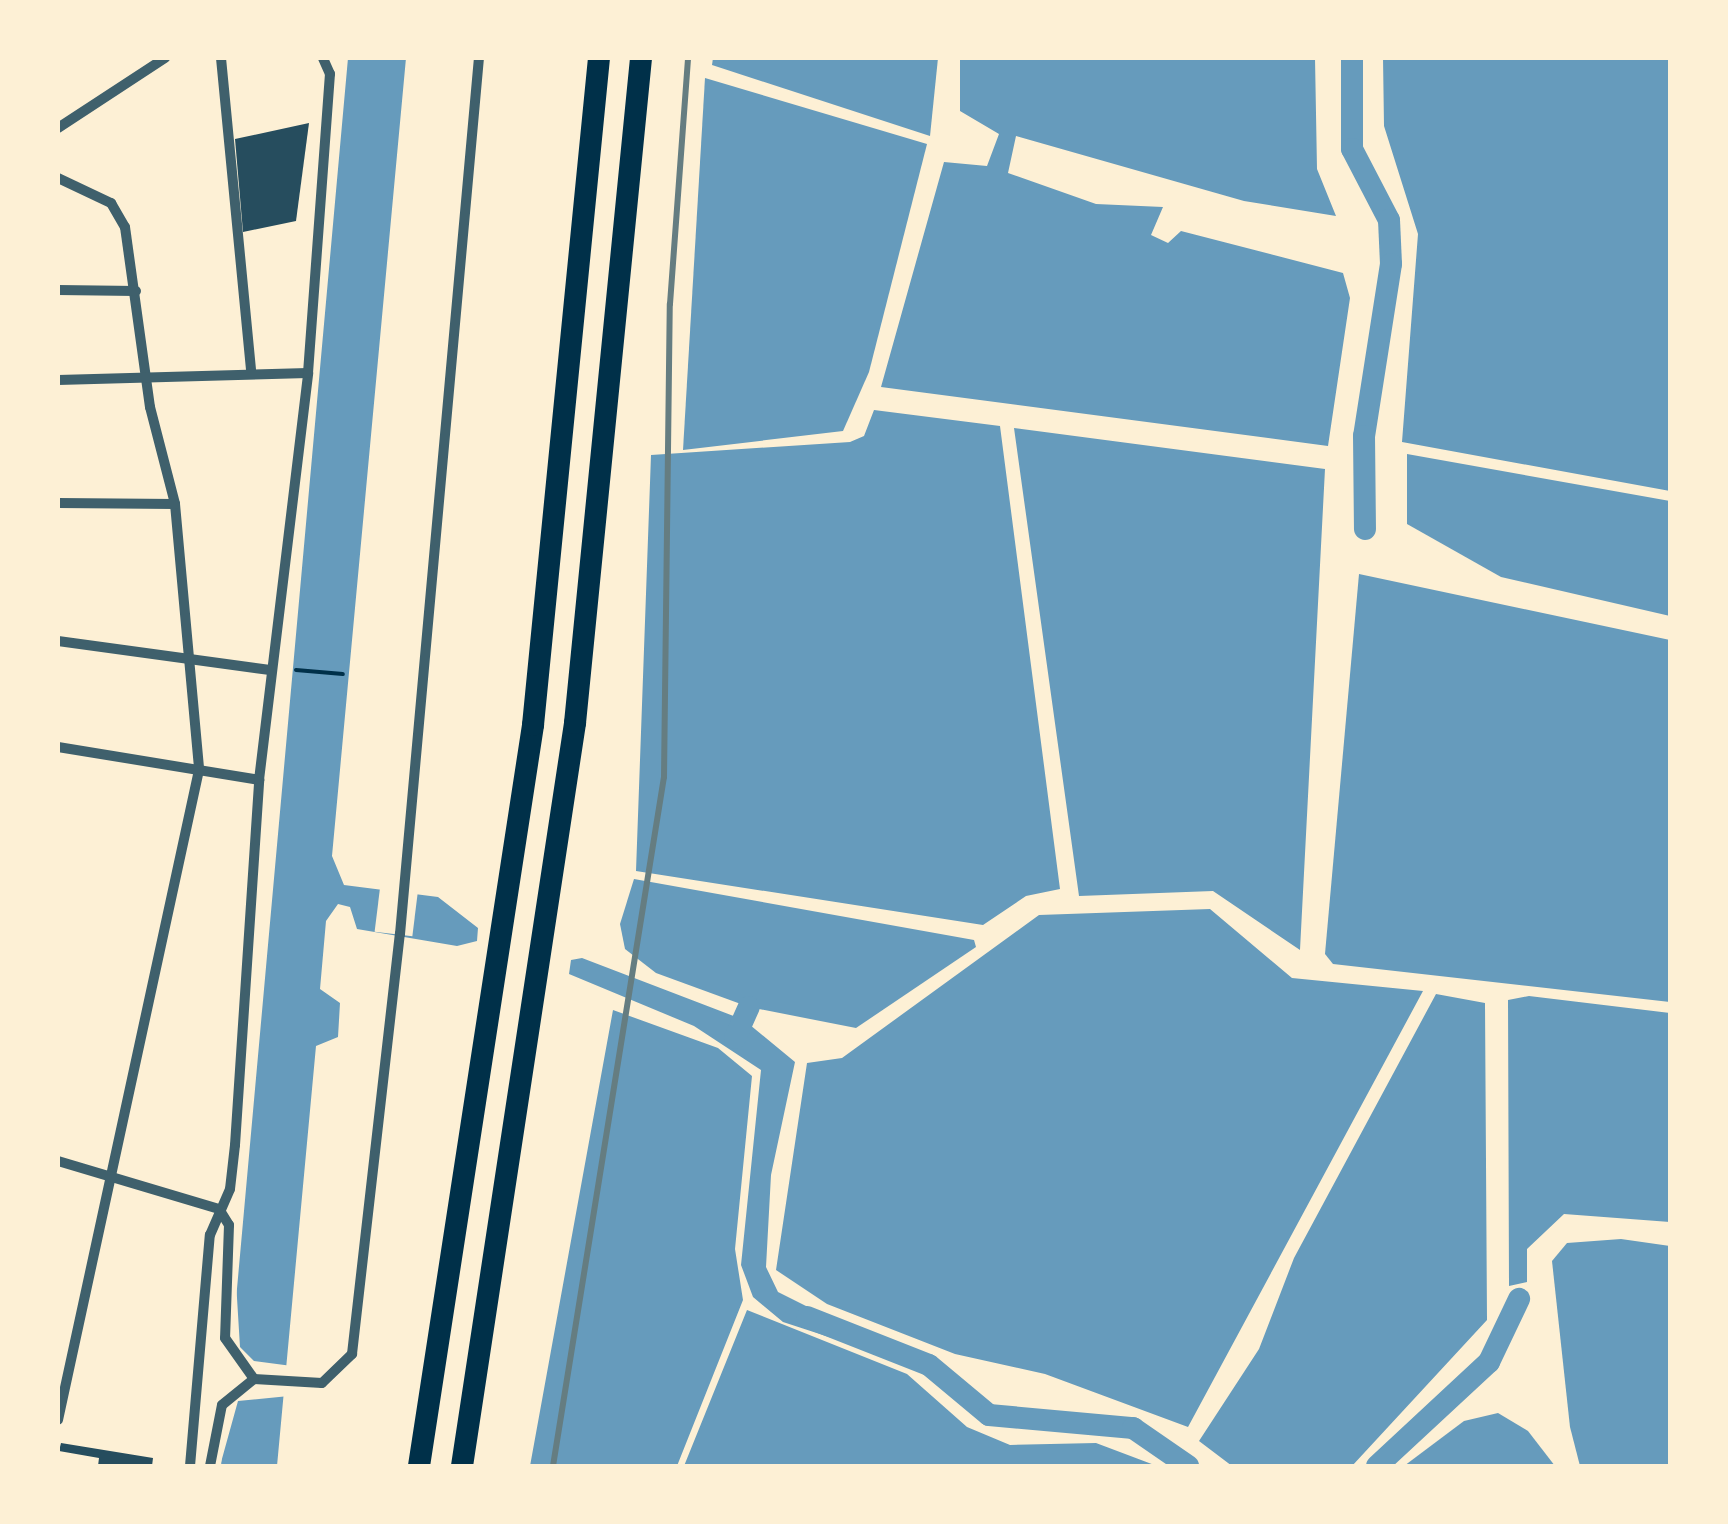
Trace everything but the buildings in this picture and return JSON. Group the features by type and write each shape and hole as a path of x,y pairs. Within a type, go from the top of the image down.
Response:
{"highway":[{"path":"419,1466 533,725 599,58"},
{"path":"462,1466 575,723 641,58"}],"street":[{"path":"221,58 252,372"},
{"path":"190,1466 219,1209 236,1144 259,780 308,373 330,74 323,58"},
{"path":"210,1466 222,1405 254,1379 332,1380 348,1364 357,1322 400,934 479,58"},
{"path":"58,128 155,59"},
{"path":"58,178 120,215 136,291 146,379 175,504 192,658 199,770 58,1420"},
{"path":"58,290 136,291"},
{"path":"58,380 308,373"},
{"path":"58,504 175,504"},
{"path":"58,641 270,670"},
{"path":"58,747 259,780"},
{"path":"58,1161 219,1209"},
{"path":"219,1209 228,1264 225,1338 254,1379"}],"path":[{"path":"296,670 343,674"}],"water":[{"path":"348,58 406,58 332,856 344,885 438,897 478,928 477,941 457,946 357,929 350,907 338,904 326,921 320,989 340,1003 338,1037 316,1046 277,1466 221,1466"},
{"path":"713,58 938,58 930,136 712,65"},
{"path":"960,58 1315,58 1317,169 1336,216 1244,201 1016,136 1008,173 1096,204 1163,207 1151,235 1168,243 1181,231 1343,273 1350,298 1328,446 881,387 944,162 987,166 999,134 960,111"},
{"path":"1383,58 1670,58 1670,491 1402,442 1418,234 1384,126"},
{"path":"705,78 927,144 869,372 843,431 683,450"},
{"path":"874,410 1000,426 1060,889 1026,896 983,925 636,871 651,455 850,442 864,436"},
{"path":"1014,428 1325,469 1300,950 1213,891 1079,896"},
{"path":"1407,454 1670,501 1670,616 1501,577 1407,524"},
{"path":"1359,574 1670,640 1670,1002 1333,964 1325,954"},
{"path":"634,879 974,940 976,947 856,1028 749,1007 656,973 625,949 620,924"},
{"path":"1210,909 1292,978 1423,991 1188,1427 1045,1374 955,1354 827,1304 776,1270 807,1063 842,1058 1039,915"},
{"path":"582,958 744,1020 795,1062 771,1175 766,1267 778,1292 836,1321 832,1338 783,1322 753,1297 741,1265 761,1070 694,1026 569,974 571,960"},
{"path":"1436,994 1485,1003 1487,1320 1352,1466 1232,1466 1199,1441 1259,1349 1294,1258"},
{"path":"1529,996 1670,1013 1670,1222 1564,1214 1527,1249 1527,1282 1509,1286 1508,1000"},
{"path":"613,1010 718,1048 752,1076 735,1249 743,1300 677,1466 530,1466"},
{"path":"1621,1239 1670,1246 1670,1466 1580,1466 1570,1427 1552,1261 1567,1243"},
{"path":"747,1310 907,1374 967,1427 1010,1445 1096,1443 1157,1466 684,1466"},
{"path":"1498,1413 1528,1431 1555,1466 1404,1466 1464,1421"}],"pier":[{"path":"380,888 418,893 412,936 375,932"},
{"path":"235,1265 240,1347 254,1361 292,1366 289,1396 238,1401 220,1466"}],"waterway":[{"path":"1352,58 1352,149 1389,220 1391,264 1364,436 1365,529"},
{"path":"735,1038 749,1007"},
{"path":"1377,1466 1489,1362 1519,1299"},
{"path":"807,1317 929,1365 989,1415 1133,1428 1188,1466"}],"railway":[{"path":"553,1466 664,777 670,304 688,58"}]}
